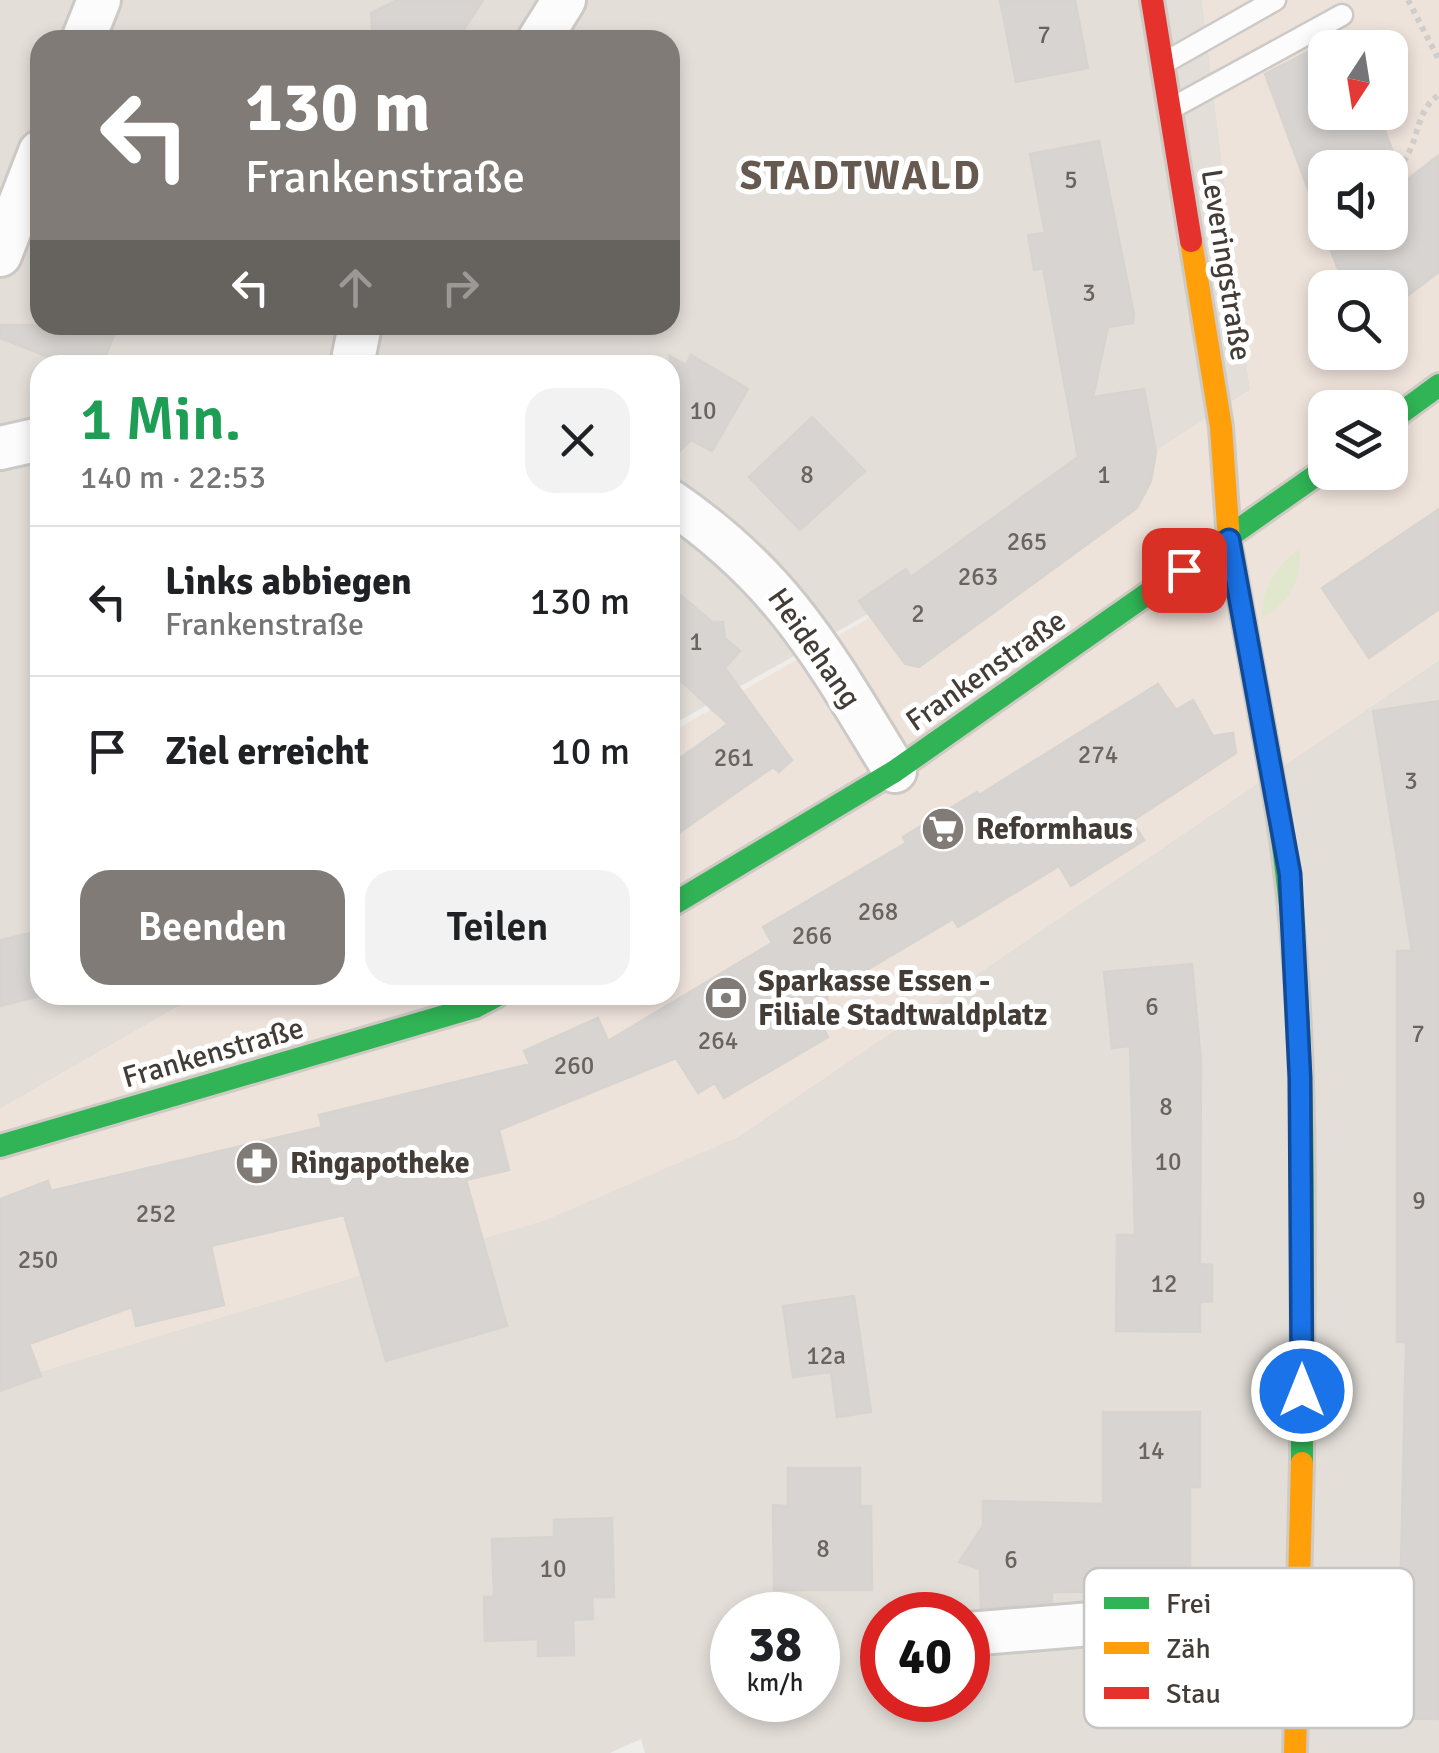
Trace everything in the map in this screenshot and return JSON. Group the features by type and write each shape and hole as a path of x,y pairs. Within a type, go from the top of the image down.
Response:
{"street":[{"path":"88,30 99,0"},
{"path":"545,30 564,0"},
{"name":"Leveringstraße","path":"1152,0 1224,450 1229,540 1290,874 1300,1078 1300,1568"},
{"path":"0,255 30,178"},
{"path":"1408,408 1439,385"},
{"path":"0,448 30,441"},
{"name":"Frankenstraße","path":"680,900 895,770 1308,482"},
{"name":"Heidehang","path":"680,509 717,534 768,580 808,631 895,770"},
{"name":"Frankenstraße","path":"0,1146 479,1005"},
{"path":"990,1632 1084,1625"},
{"name":"Leveringstraße","path":"1295,1753 1296,1728"}],"lane":[{"path":"1163,64 1274,0"},
{"path":"1170,109 1342,15"}],"path":[{"path":"1408,0 1439,60"},
{"path":"1408,157 1414,151 1425,107 1439,95"}],"shaded area":[{"path":"0,0 1202,0 1250,390 1151,454 680,720 680,355 30,355 30,1005 181,1005 0,1109"},
{"path":"1202,0 1439,0 1439,660 736,1138 546,1220 0,1384 0,1109 181,1005 680,1005 680,727 1151,454 1250,390"},
{"path":"1439,660 1439,1753 645,1753 641,1739 610,1753 0,1753 0,1380 736,1138"}],"green space":[{"path":"1300,548 1299,572 1292,590 1261,620 1271,579"}],"building":[{"path":"397,0 483,0 464,30 372,30 371,13"},
{"path":"1000,0 1075,0 1088,68 1016,82"},
{"path":"1308,52 1308,130 1385,130 1392,150 1308,150 1308,189 1265,74"},
{"path":"1099,141 1134,314 1133,323 1108,327 1093,397 1144,389 1156,452 1151,481 1137,508 919,667 905,664 859,601 906,569 911,577 1078,457 1043,268 1034,270 1028,235 1045,233 1030,154"},
{"path":"1439,155 1439,272 1408,295 1408,270 1338,270 1331,250 1408,250 1408,179"},
{"path":"0,325 30,325 30,335 114,335 106,355 43,355 0,338"},
{"path":"691,355 748,389 712,451 691,440 680,451 680,362 686,365"},
{"path":"812,417 865,471 800,530 749,477"},
{"path":"1439,509 1439,609 1369,658 1322,588"},
{"path":"680,595 712,622 723,622 725,638 740,651 725,668 792,760 779,772 773,767 680,832 680,758 728,724 680,680"},
{"path":"1158,684 1176,710 1193,700 1213,736 1233,733 1236,753 1132,821 1144,840 1071,886 1059,866 958,927 953,919 826,994 828,999 813,1008 828,1037 724,1098 715,1083 698,1093 676,1058 499,1130 509,1170 466,1180 507,1326 386,1361 344,1215 211,1246 224,1305 136,1326 132,1307 29,1344 41,1376 0,1391 0,1199 48,1181 51,1191 322,1127 319,1115 530,1064 524,1051 598,1018 608,1041 668,1005 680,1005 680,998 772,943 763,927 906,843 903,837 977,792 979,795"},
{"path":"1439,701 1439,1719 1414,1719 1414,1568 1401,1568 1406,1342 1397,1342 1397,951 1412,951 1373,711"},
{"path":"30,933 30,998 0,1006 0,940"},
{"path":"1192,964 1201,1061 1200,1264 1212,1265 1212,1301 1200,1302 1200,1332 1116,1331 1117,1235 1135,1235 1130,1046 1112,1048 1104,972"},
{"path":"854,1296 871,1412 837,1417 831,1372 793,1377 783,1306"},
{"path":"1103,1412 1200,1412 1200,1487 1190,1487 1190,1568 1084,1568 1084,1592 1052,1592 1052,1602 990,1607 990,1592 981,1592 980,1569 959,1562 983,1526 983,1501 1103,1504"},
{"path":"788,1468 860,1468 860,1506 871,1506 872,1590 774,1590 773,1505 788,1506"},
{"path":"612,1518 614,1597 592,1597 593,1619 573,1620 574,1655 538,1656 538,1639 485,1641 484,1597 494,1597 492,1539 554,1537 554,1520"}],"traffic: fast":[{"path":"1408,408 1439,385"},
{"path":"680,900 895,771 1308,481"},
{"path":"1271,771 1284,856 1299,1029 1302,1463"},
{"path":"0,1146 479,1005"}],"traffic: slow":[{"path":"1191,241 1221,427 1229,540 1271,771"},
{"path":"1299,1568 1302,1463"},
{"path":"1295,1753 1296,1728"}],"traffic: jam":[{"path":"1152,0 1191,241"}],"place":[{"name":"Reformhaus","path":"943,829"},
{"name":"Sparkasse Essen - Filiale Stadtwaldplatz","path":"726,998"},
{"name":"Ringapotheke","path":"257,1163"}],"district":[{"name":"STADTWALD","path":"861,176"}],"route":[{"path":"1184,570 1229,540 1290,874 1300,1078 1302,1391"}]}
